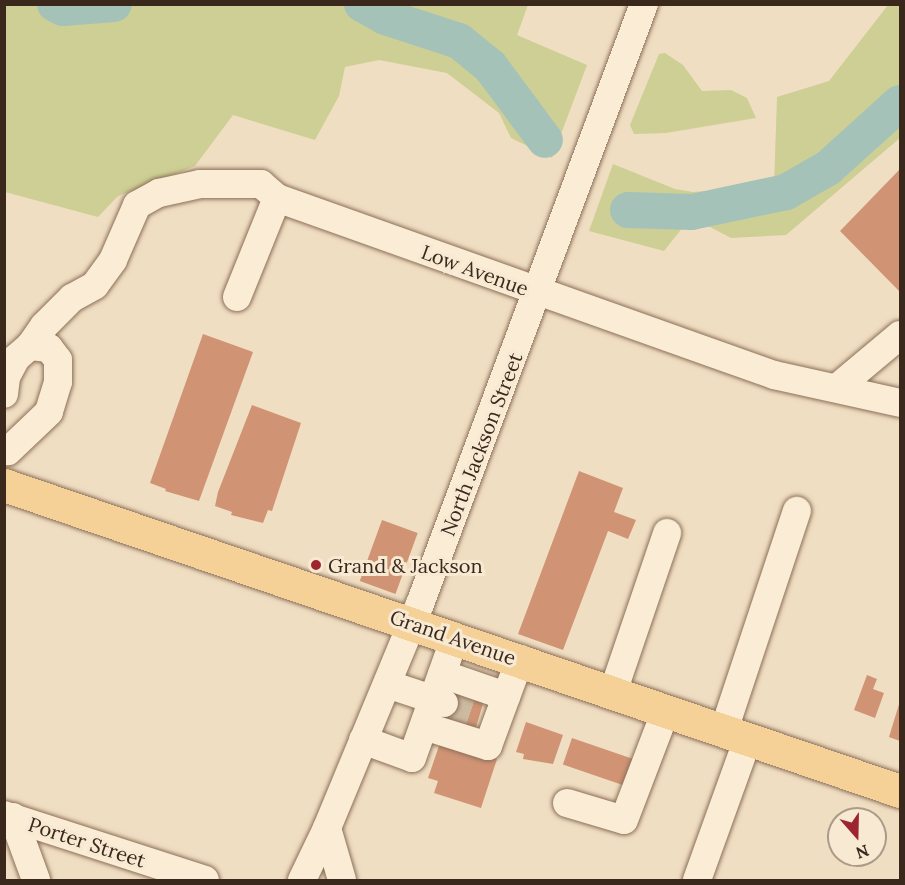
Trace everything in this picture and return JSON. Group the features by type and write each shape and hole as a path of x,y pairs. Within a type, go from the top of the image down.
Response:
{"main road":[{"name":"Grand Avenue","path":"4,485 455,637 900,791"}],"street":[{"name":"North Jackson Street","path":"302,880 327,828 412,623 539,294 644,4"},
{"name":"Low Avenue","path":"4,394 6,378 16,358 30,346 44,326 72,298 95,285 113,260 137,205 159,193 200,184 261,184 277,198 539,294 774,375 838,387 900,403"},
{"path":"237,297 277,198"},
{"path":"838,387 900,335"},
{"path":"6,452 49,412 58,382 58,360 49,348 30,346"},
{"path":"697,880 796,511"},
{"path":"613,692 667,532"},
{"path":"363,740 412,758 440,692 455,637"},
{"path":"424,726 488,746 493,710 520,660"},
{"path":"387,684 440,692 493,710"},
{"path":"567,803 624,820 666,710"},
{"path":"9,816 36,880"},
{"name":"Porter Street","path":"9,816 204,880"},
{"path":"327,828 342,880"}],"green space":[{"path":"4,5 528,5 517,35 587,65 552,158 511,138 499,113 447,73 379,60 345,67 339,96 315,140 233,115 195,166 118,196 98,217 5,192"},
{"path":"888,5 900,5 900,138 786,235 731,238 691,217 664,251 589,231 613,164 675,189 693,192 774,186 777,97 829,81"},
{"path":"665,53 683,65 702,91 731,90 747,98 756,118 666,133 634,134 630,125 659,54"}],"building":[{"path":"900,169 900,292 840,231"},
{"path":"203,334 253,352 199,501 165,491 166,489 150,483"},
{"path":"252,405 301,423 272,511 268,510 263,523 231,515 232,512 215,506 218,492"},
{"path":"579,471 623,488 614,512 636,520 628,539 608,531 563,650 518,634"},
{"path":"382,520 418,533 395,594 360,581"},
{"path":"867,675 877,679 873,689 884,693 875,718 854,710"},
{"path":"450,682 486,693 473,737 437,726"},
{"path":"900,701 900,741 889,737"},
{"path":"526,722 563,735 553,764 523,759 524,754 516,752"},
{"path":"572,738 635,760 626,786 563,764"},
{"path":"441,740 497,759 481,808 434,793 438,781 428,778"}],"waterway":[{"path":"55,4 63,8 114,4"},
{"path":"362,4 385,17 459,41 490,66 545,140"},
{"path":"628,210 692,212 786,192 828,168 900,103"}],"tunnel":[{"path":"444,703 477,714"}],"place":[{"name":"Grand & Jackson","path":"316,565"}]}
